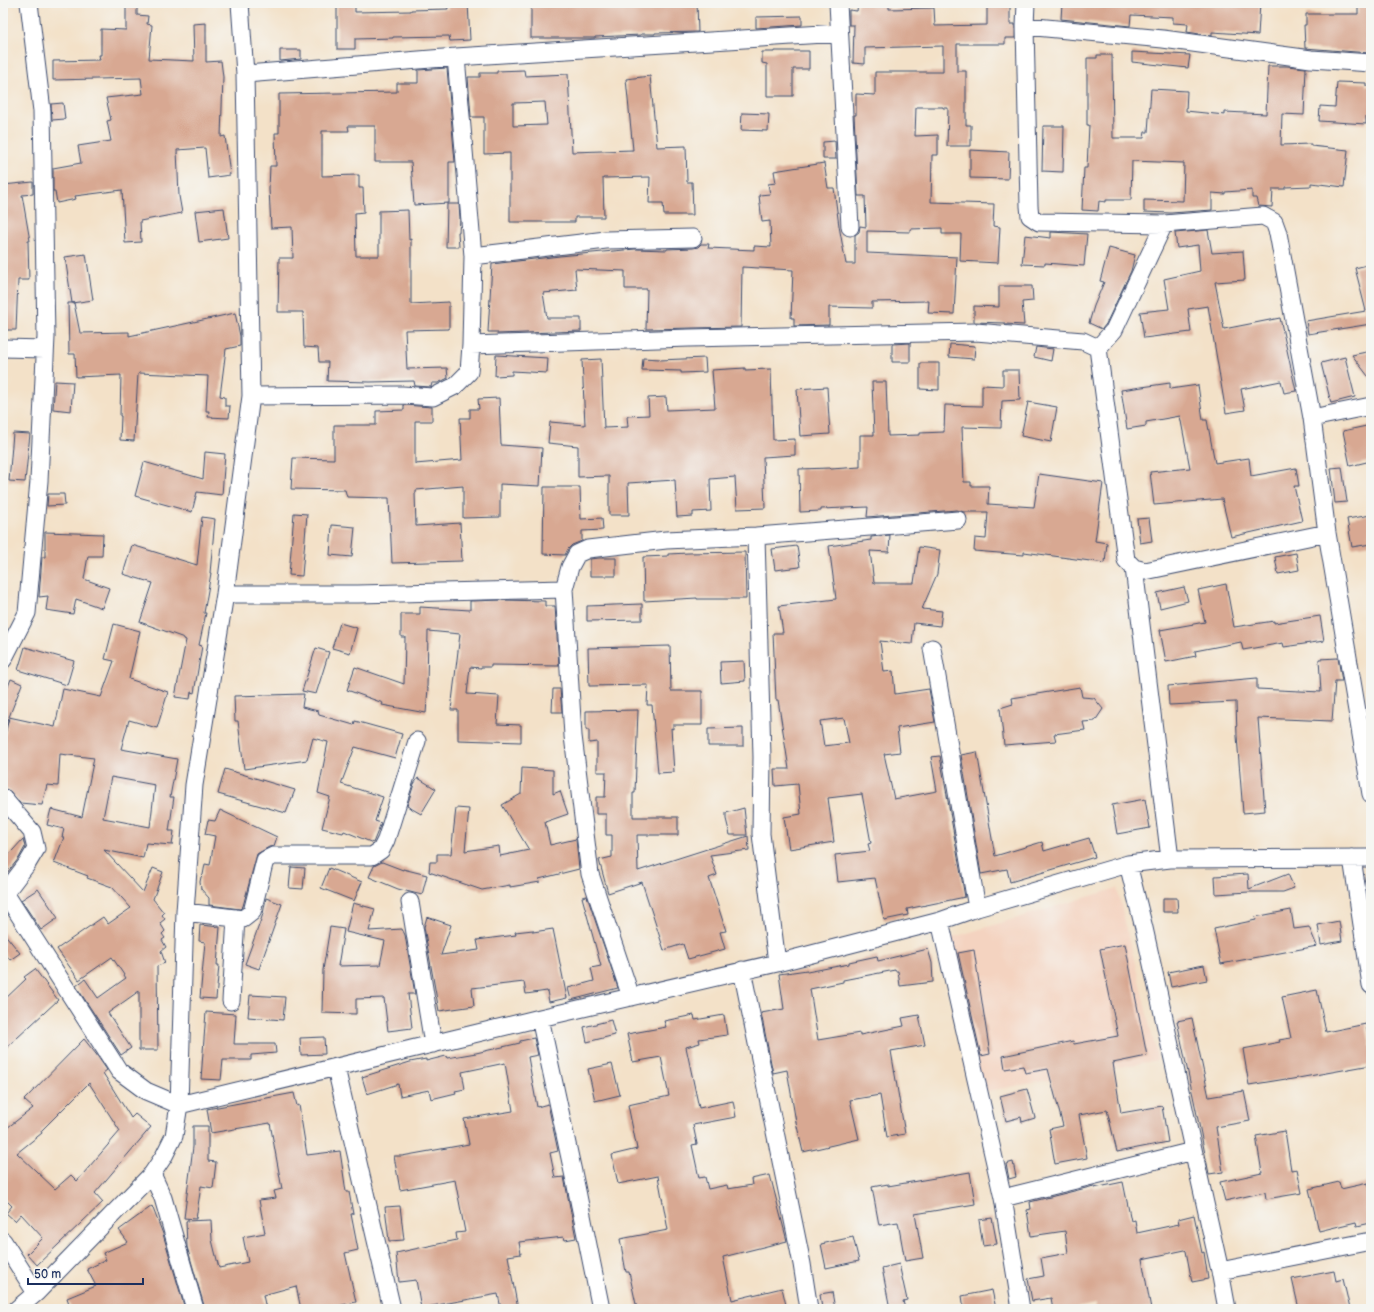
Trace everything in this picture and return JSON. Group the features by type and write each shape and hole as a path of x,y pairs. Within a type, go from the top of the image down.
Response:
{"street":[{"path":"3,660 27,613 38,480 45,349 42,111 29,3"},
{"path":"17,1309 36,1293 152,1174 164,1156 174,1136 179,1106 185,912 194,785 225,594 251,396 245,74 240,3"},
{"path":"838,3 850,227"},
{"path":"1026,3 1025,26 1030,216 1039,222 1164,224 1263,216 1274,222 1278,233 1312,418 1327,533 1371,794"},
{"path":"1025,26 1163,39 1311,59 1371,63"},
{"path":"245,74 456,57 839,33"},
{"path":"251,396 402,395 433,397 455,386 469,372 473,256 456,57"},
{"path":"1164,224 1114,330 1098,348 1126,560 1134,568 1146,571 1327,533"},
{"path":"473,256 606,240 693,238"},
{"path":"471,345 682,338 976,332 1083,341 1098,348"},
{"path":"3,348 45,349"},
{"path":"1312,418 1371,406"},
{"path":"631,997 590,874 573,736 564,589 570,567 577,554 588,549 666,540 756,536 958,520"},
{"path":"756,536 762,757 761,834 777,963"},
{"path":"1134,568 1170,859"},
{"path":"225,594 358,594 564,589"},
{"path":"932,648 977,908"},
{"path":"185,912 243,919 252,912 265,860 273,856 372,856 381,850 386,840 418,741"},
{"path":"3,798 32,832 36,849 4,894 119,1071 146,1091 179,1106 540,1018 777,963 940,921 977,908 1128,864 1170,859 1371,858"},
{"path":"1352,858 1371,985"},
{"path":"1128,864 1144,928 1220,1271 1227,1309"},
{"path":"410,902 433,1044"},
{"path":"231,1002 236,918"},
{"path":"940,921 1003,1198 1021,1309"},
{"path":"742,970 802,1264 809,1309"},
{"path":"540,1018 601,1309"},
{"path":"336,1068 392,1309"},
{"path":"1003,1198 1193,1151"},
{"path":"152,1174 163,1198 195,1309"},
{"path":"3,1241 36,1293"},
{"path":"1220,1271 1371,1241"}],"shaded area":[{"path":"1117,888 1158,1060 977,1093 944,940"}],"building":[{"path":"126,3 137,3 137,15 148,16 147,24 152,25 149,59 194,61 193,24 206,23 206,62 221,61 223,77 221,137 225,136 230,175 208,178 205,148 177,150 179,196 182,213 140,221 141,242 125,243 122,190 75,196 76,199 57,203 55,191 53,191 53,168 81,163 78,146 111,141 107,121 111,120 106,98 143,94 141,78 53,80 53,61 100,60 101,29 126,30"},
{"path":"447,3 468,3 470,40 450,41 449,36 355,39 355,49 337,49 337,5 355,5 355,12 411,11 448,9"},
{"path":"531,3 697,3 698,32 655,33 595,38 531,38"},
{"path":"858,3 889,3 889,9 934,8 935,26 987,25 987,3 1010,4 1010,24 1015,24 1015,38 1005,38 1005,44 957,44 957,71 966,71 966,125 971,125 971,146 947,146 948,108 916,107 915,136 938,135 938,155 932,155 931,202 994,204 993,226 1000,227 998,263 960,261 961,234 942,234 942,228 910,229 910,232 867,231 867,253 957,257 954,314 928,313 929,301 872,302 872,308 829,307 829,325 794,326 794,318 791,318 793,270 742,267 741,327 646,329 647,289 625,289 625,271 575,269 577,290 543,293 547,318 581,318 581,331 497,334 497,332 488,332 492,264 635,249 667,250 693,248 698,247 701,244 709,244 708,248 754,250 754,246 771,247 770,221 762,222 759,195 770,194 768,184 776,183 774,171 824,163 828,188 834,188 846,264 855,264 855,235 859,232 860,226 866,227 865,196 858,196 854,115 856,115 856,94 875,95 875,72 943,72 943,46 865,48 865,64 853,63 854,25 849,25 849,10 857,11"},
{"path":"1062,3 1260,3 1258,35 1212,32 1212,36 1187,32 1188,24 1173,23 1173,17 1131,15 1130,26 1061,19"},
{"path":"1358,6 1371,6 1369,53 1305,48 1304,25 1306,25 1306,14 1358,14"},
{"path":"802,16 802,25 756,28 756,17"},
{"path":"280,50 301,50 301,59 280,61"},
{"path":"809,51 809,69 793,69 793,96 767,96 767,64 762,63 762,52"},
{"path":"1132,52 1190,55 1188,68 1132,62"},
{"path":"1097,55 1112,55 1113,138 1144,138 1145,132 1148,132 1151,89 1187,91 1186,111 1225,115 1225,112 1266,114 1268,66 1306,68 1304,115 1282,114 1281,145 1311,144 1311,146 1348,150 1344,187 1311,183 1311,186 1273,189 1272,207 1258,206 1256,198 1252,198 1252,190 1225,192 1225,194 1212,193 1212,210 1171,213 1144,212 1144,200 1183,201 1184,163 1132,161 1131,200 1106,200 1106,202 1099,201 1098,211 1082,210 1084,168 1087,168 1089,125 1087,125 1087,58 1097,58"},
{"path":"447,68 455,162 449,162 449,203 414,205 411,162 375,162 375,126 348,126 349,131 322,131 322,176 359,175 359,188 363,188 364,212 355,213 356,256 379,256 379,211 408,210 409,240 411,239 411,304 449,302 449,329 405,330 407,369 447,368 448,378 438,383 432,383 431,387 415,386 414,381 327,381 328,362 319,362 318,348 304,347 303,312 278,312 279,258 293,258 292,227 271,228 269,189 270,166 276,166 275,133 279,133 279,94 397,92 397,83 418,83 418,70"},
{"path":"524,70 525,76 568,74 572,152 633,150 626,79 650,76 657,147 686,146 687,182 692,182 693,215 664,215 663,203 649,203 650,177 603,178 604,217 575,217 575,222 510,222 510,153 484,154 484,117 471,117 468,77 480,77 480,73 497,73 497,71","holes":["545,102 547,125 513,126 513,103"]},
{"path":"1337,82 1366,83 1366,86 1371,86 1371,116 1366,116 1366,124 1319,121 1320,106 1335,107"},
{"path":"63,103 65,119 52,120 51,104"},
{"path":"742,113 769,114 768,131 741,130"},
{"path":"1043,126 1064,126 1063,172 1042,171"},
{"path":"835,141 836,159 823,159 823,142"},
{"path":"970,150 1009,152 1008,179 970,178"},
{"path":"33,182 33,194 22,195 30,241 28,241 29,280 18,280 16,330 3,330 3,185"},
{"path":"447,204 459,204 459,247 446,247"},
{"path":"224,208 228,238 199,242 195,211"},
{"path":"1208,230 1212,253 1243,251 1245,280 1215,282 1224,329 1280,318 1296,391 1284,393 1281,381 1241,389 1245,410 1226,413 1208,306 1188,309 1191,332 1144,338 1140,312 1169,309 1164,279 1200,271 1198,245 1177,248 1175,233"},
{"path":"1051,232 1087,234 1084,266 1045,263 1045,265 1022,264 1025,235 1051,238"},
{"path":"1109,248 1135,255 1131,271 1106,324 1102,329 1089,323 1104,282 1100,281"},
{"path":"86,254 93,300 72,303 65,257"},
{"path":"1371,264 1371,324 1308,334 1306,321 1366,311 1355,268"},
{"path":"999,286 1032,286 1033,301 1022,302 1024,325 974,322 974,306 999,307"},
{"path":"68,303 74,303 80,333 129,332 129,336 235,313 240,336 240,346 226,349 220,396 225,397 225,406 230,406 229,418 208,417 209,411 206,411 208,376 139,373 134,441 120,440 121,375 76,377 75,354 69,354"},
{"path":"910,343 910,362 892,362 892,344"},
{"path":"950,344 975,346 974,359 949,357"},
{"path":"1036,347 1053,349 1051,361 1034,357"},
{"path":"1371,351 1371,380 1352,355"},
{"path":"496,355 548,358 547,373 512,371 512,375 495,376"},
{"path":"1345,357 1355,397 1331,403 1321,363"},
{"path":"643,358 660,360 705,358 706,372 681,373 681,371 642,370"},
{"path":"601,359 604,428 628,427 627,416 649,415 648,398 666,397 667,410 715,408 712,370 745,368 745,370 771,369 773,440 795,439 795,455 763,457 765,508 737,509 735,477 710,479 711,511 693,512 693,516 677,517 675,480 628,483 629,515 609,515 609,476 578,477 578,446 548,443 550,422 585,425 582,360"},
{"path":"920,363 939,363 939,390 920,389"},
{"path":"1003,370 1019,370 1020,400 1002,401 1001,428 962,427 964,482 971,482 971,486 989,486 988,504 1034,507 1039,474 1103,483 1095,541 1107,543 1105,563 1024,552 1024,555 974,551 975,538 986,539 988,512 964,512 957,510 867,517 868,507 821,509 821,511 800,512 799,469 860,467 860,435 874,435 872,382 886,382 888,436 920,435 920,433 944,432 945,405 982,406 982,385 1003,386"},
{"path":"55,381 73,382 71,411 53,409"},
{"path":"1170,383 1170,389 1198,385 1203,420 1207,420 1215,463 1249,458 1251,476 1296,468 1299,486 1294,486 1302,521 1231,537 1222,499 1154,505 1150,472 1190,468 1180,416 1146,422 1146,426 1127,429 1121,390"},
{"path":"827,387 830,434 800,436 797,389"},
{"path":"499,398 501,445 542,448 540,486 500,484 500,517 463,518 463,486 416,490 415,493 416,526 460,523 462,561 392,563 389,498 347,497 345,490 291,489 293,458 334,459 334,425 376,425 376,411 404,410 404,405 432,407 432,421 415,421 415,464 462,460 460,418 470,418 470,409 479,409 478,399"},
{"path":"1028,402 1057,407 1051,442 1021,436"},
{"path":"1371,425 1371,461 1350,466 1343,431"},
{"path":"13,433 30,434 25,482 9,481"},
{"path":"205,452 225,454 222,495 197,492 192,512 135,496 144,462 203,479"},
{"path":"1342,467 1347,502 1335,503 1331,468"},
{"path":"544,487 580,487 581,519 602,518 603,530 582,531 582,541 572,545 565,555 543,554"},
{"path":"48,494 64,494 65,505 47,506"},
{"path":"294,513 307,514 302,576 289,575"},
{"path":"1371,515 1371,544 1352,547 1347,519"},
{"path":"202,517 215,519 211,573 204,613 206,613 199,645 202,646 194,693 191,692 190,699 175,697 186,640 140,622 153,583 123,574 132,545 197,565"},
{"path":"1149,518 1152,541 1140,543 1137,519"},
{"path":"332,525 355,527 352,557 330,555"},
{"path":"45,532 103,534 102,556 88,556 84,579 109,588 102,608 76,599 73,614 46,610 48,596 39,597 42,557 45,557"},
{"path":"890,535 889,552 870,551 874,583 914,583 919,547 940,550 937,574 922,609 942,611 940,626 914,623 912,644 880,641 884,672 893,671 895,694 929,689 935,722 897,728 900,752 884,754 894,799 937,791 931,757 940,756 965,897 907,909 908,915 884,920 875,878 838,882 835,855 870,851 868,844 871,843 862,794 828,798 834,842 789,849 784,817 801,814 798,784 775,786 774,769 789,769 778,700 776,700 773,633 783,633 779,606 836,599 829,546 871,540 871,537","holes":["844,718 849,743 824,746 820,721"]},
{"path":"797,546 800,567 775,570 772,549"},
{"path":"745,552 746,599 697,598 644,601 643,557 668,556 668,554"},
{"path":"1296,553 1299,570 1278,574 1275,557"},
{"path":"616,558 616,576 590,576 590,559"},
{"path":"1226,584 1234,627 1320,616 1324,641 1284,647 1283,643 1243,650 1241,642 1195,651 1196,656 1166,662 1160,630 1205,622 1198,590"},
{"path":"1184,587 1188,601 1160,608 1157,593"},
{"path":"470,601 545,601 545,606 555,606 559,666 491,665 491,667 481,668 470,667 467,694 499,696 497,724 521,725 521,742 458,740 458,710 451,710 460,634 428,631 428,688 426,713 382,705 383,703 347,690 355,667 404,684 405,637 401,637 401,614 420,614 420,607 470,610"},
{"path":"642,604 642,620 587,621 587,606"},
{"path":"340,623 357,628 350,653 332,648"},
{"path":"114,624 140,631 129,679 168,692 157,728 129,720 121,749 177,759 170,797 174,797 169,831 174,831 172,845 146,843 143,858 104,850 143,892 153,868 163,872 153,899 164,913 162,915 165,919 160,923 165,931 162,934 165,938 162,940 166,947 161,951 165,963 157,966 158,1050 139,1050 139,991 108,1013 131,1048 121,1055 76,986 85,979 98,998 126,978 112,957 79,980 57,949 103,917 108,924 131,908 112,887 87,878 88,876 54,863 64,837 62,837 64,829 47,825 51,809 82,817 94,758 60,754 58,786 47,785 42,805 20,803 10,791 3,788 3,735 5,735 9,718 3,731 3,699 11,679 22,684 9,717 55,727 63,689 101,697 114,661 105,659","holes":["111,777 155,785 150,827 103,818"]},
{"path":"670,646 671,691 702,691 702,725 673,725 673,729 671,728 674,772 658,773 652,705 647,705 648,685 589,686 588,648"},
{"path":"25,647 74,661 67,685 18,670"},
{"path":"316,648 329,652 316,694 302,691"},
{"path":"1338,658 1342,681 1335,681 1332,721 1258,718 1265,811 1243,813 1236,702 1169,705 1168,686 1257,678 1257,689 1321,692 1319,659"},
{"path":"744,661 745,681 721,683 720,662"},
{"path":"1080,687 1082,697 1094,698 1103,709 1095,721 1083,722 1085,730 1054,734 1056,741 1004,745 1000,708 1013,704 1012,698"},
{"path":"553,689 560,689 562,712 552,712"},
{"path":"304,694 302,707 318,711 319,715 354,725 355,721 402,734 395,758 355,747 341,784 383,797 375,821 381,823 373,843 344,831 343,833 322,828 330,797 318,793 328,742 313,738 307,760 244,769 238,721 235,721 234,696"},
{"path":"638,710 633,817 678,817 678,835 637,835 638,871 748,836 749,850 710,855 717,875 709,878 726,931 720,932 725,949 688,959 683,944 664,950 642,882 608,893 599,860 612,857 612,835 606,835 606,814 596,814 596,797 605,797 606,772 597,772 597,742 589,743 589,730 586,730 586,711"},
{"path":"743,728 743,746 708,746 708,729"},
{"path":"977,752 995,856 1042,842 1044,851 1089,838 1095,857 1010,882 1007,869 981,874 961,755"},
{"path":"522,768 553,770 553,794 560,791 568,814 545,822 550,845 576,839 579,869 539,879 540,882 482,890 429,872 430,862 437,862 437,854 451,854 456,808 469,809 465,851 499,846 500,856 529,850 502,805 521,794"},
{"path":"225,769 295,790 286,813 218,794"},
{"path":"418,778 436,789 421,814 407,806 414,784"},
{"path":"1145,799 1150,828 1117,834 1112,805"},
{"path":"744,808 747,835 730,835 726,813"},
{"path":"220,810 277,837 274,846 269,847 257,854 243,906 240,909 209,905 209,898 201,889 201,877 203,875 205,864 210,865 215,836 205,834 208,820 215,821"},
{"path":"23,839 25,847 19,858 3,878 3,861"},
{"path":"382,862 403,870 427,875 422,895 398,889 369,877 374,866"},
{"path":"291,867 305,868 303,889 289,888"},
{"path":"329,868 362,882 354,901 321,888"},
{"path":"1248,874 1249,889 1288,874 1294,888 1283,892 1216,894 1215,876"},
{"path":"38,889 58,918 41,930 21,900"},
{"path":"587,896 618,988 571,1000 568,988 594,981 591,968 601,966 582,897"},
{"path":"266,898 282,904 259,969 245,964 263,914"},
{"path":"1163,898 1177,898 1178,912 1163,912"},
{"path":"353,903 375,909 369,931 402,929 405,935 415,994 408,994 412,1028 388,1031 384,998 356,999 356,1014 322,1013 323,970 330,927 344,929 338,966 380,965 385,941 346,932"},
{"path":"1291,910 1294,929 1309,927 1317,946 1221,964 1214,929 1256,920 1255,917"},
{"path":"427,917 451,925 441,955 479,950 477,940 516,935 515,932 533,930 533,932 553,929 567,998 549,1002 547,991 526,994 524,982 472,988 474,1006 439,1011 424,927"},
{"path":"1339,921 1342,941 1321,945 1318,925"},
{"path":"200,925 220,927 216,999 200,998 205,942 199,941"},
{"path":"3,932 20,953 10,960 3,951"},
{"path":"1125,944 1147,1056 1113,1063 1121,1113 1162,1106 1168,1142 1117,1152 1107,1110 1079,1115 1087,1158 1055,1164 1049,1129 1063,1126 1048,1069 1025,1073 1023,1066 1005,1069 1003,1056 1073,1041 1074,1044 1118,1036 1100,949"},
{"path":"928,949 932,963 933,982 900,986 898,971 895,970 843,980 843,982 810,989 818,1040 860,1033 860,1035 904,1026 902,1018 919,1015 925,1045 891,1051 905,1134 887,1137 880,1095 850,1100 859,1139 803,1152 787,1070 773,1073 761,1013 784,1009 779,974 807,970 807,972 849,964 849,962 877,956 878,961"},
{"path":"974,950 990,1054 981,1056 958,953"},
{"path":"1204,965 1207,980 1171,987 1168,972"},
{"path":"35,969 58,1000 3,1051 3,1001 26,979 24,977"},
{"path":"1317,990 1326,1032 1366,1024 1371,1051 1371,1065 1287,1080 1249,1085 1243,1049 1280,1042 1279,1040 1291,1038 1282,997"},
{"path":"250,995 285,997 283,1020 248,1017"},
{"path":"206,1012 236,1014 234,1044 275,1044 276,1053 251,1055 251,1060 223,1060 221,1080 201,1079"},
{"path":"694,1015 695,1020 724,1015 727,1035 699,1039 700,1043 686,1047 699,1108 733,1101 736,1117 693,1125 697,1144 692,1145 699,1178 705,1177 708,1189 727,1185 728,1189 752,1185 751,1179 770,1175 787,1241 723,1257 732,1300 782,1288 786,1305 767,1309 637,1309 629,1272 626,1272 620,1239 668,1230 658,1176 618,1184 612,1155 637,1149 628,1105 669,1096 661,1057 633,1062 627,1034 666,1027 664,1021"},
{"path":"1192,1018 1209,1097 1244,1091 1250,1121 1216,1127 1223,1172 1209,1174 1177,1021"},
{"path":"611,1020 615,1035 587,1042 584,1027"},
{"path":"324,1037 325,1054 301,1055 300,1038"},
{"path":"534,1038 538,1055 528,1057 537,1107 548,1104 558,1151 550,1153 555,1178 564,1177 576,1238 565,1240 564,1237 519,1242 521,1254 508,1256 518,1309 501,1309 498,1294 421,1308 416,1280 399,1282 396,1253 457,1240 456,1233 465,1232 455,1180 400,1190 394,1156 402,1156 469,1144 464,1119 513,1111 505,1063 462,1072 465,1089 455,1091 456,1093 431,1099 429,1090 400,1096 398,1084 367,1094 362,1077 410,1062 476,1053 520,1043 520,1041"},
{"path":"84,1039 107,1070 103,1073 131,1118 135,1114 151,1127 95,1193 103,1202 37,1265 27,1254 43,1238 21,1214 15,1221 6,1213 12,1206 3,1197 3,1131 33,1108 24,1100","holes":["89,1083 120,1131 77,1181 71,1175 55,1189 17,1153 42,1133 41,1131"]},
{"path":"612,1064 620,1095 595,1101 588,1069"},
{"path":"1027,1089 1035,1118 1022,1122 1021,1117 1006,1121 1000,1096"},
{"path":"294,1093 297,1106 299,1105 307,1155 340,1151 346,1192 349,1192 353,1214 351,1214 358,1250 345,1253 356,1302 324,1309 301,1309 296,1286 263,1295 266,1309 205,1309 187,1247 186,1221 211,1220 212,1240 219,1268 248,1262 243,1237 265,1233 259,1200 276,1198 274,1191 282,1189 270,1123 211,1133 207,1109"},
{"path":"193,1126 208,1126 208,1161 216,1162 213,1188 201,1186 196,1219 184,1218 193,1147"},
{"path":"1285,1131 1291,1170 1297,1169 1302,1193 1266,1199 1265,1192 1225,1201 1220,1182 1262,1173 1256,1136"},
{"path":"1013,1162 1016,1177 1009,1179 1006,1164"},
{"path":"970,1172 975,1204 915,1214 923,1258 905,1261 898,1222 879,1225 872,1187 888,1184 888,1186"},
{"path":"1123,1182 1131,1221 1135,1220 1137,1233 1179,1224 1178,1219 1194,1215 1202,1253 1204,1252 1208,1279 1192,1282 1185,1250 1142,1259 1151,1309 1096,1309 1096,1304 1071,1309 1053,1309 1051,1298 1032,1301 1028,1279 1044,1276 1041,1258 1068,1253 1065,1231 1031,1236 1027,1210 1031,1209 1030,1202 1094,1186 1094,1188"},
{"path":"1339,1182 1341,1189 1368,1183 1371,1195 1371,1223 1357,1226 1356,1222 1319,1231 1309,1189"},
{"path":"152,1206 163,1234 185,1309 71,1309 67,1298 96,1286 87,1269 106,1260 103,1253 128,1242 119,1230"},
{"path":"400,1206 404,1240 389,1241 385,1207"},
{"path":"992,1218 997,1244 983,1246 979,1220"},
{"path":"853,1237 859,1261 826,1268 821,1244"},
{"path":"899,1264 907,1300 903,1301 905,1309 890,1309 882,1268"},
{"path":"1334,1271 1336,1281 1343,1279 1350,1309 1299,1309 1292,1279"},
{"path":"992,1290 996,1309 964,1309 962,1296"},
{"path":"832,1292 835,1309 822,1309 820,1294"}]}
